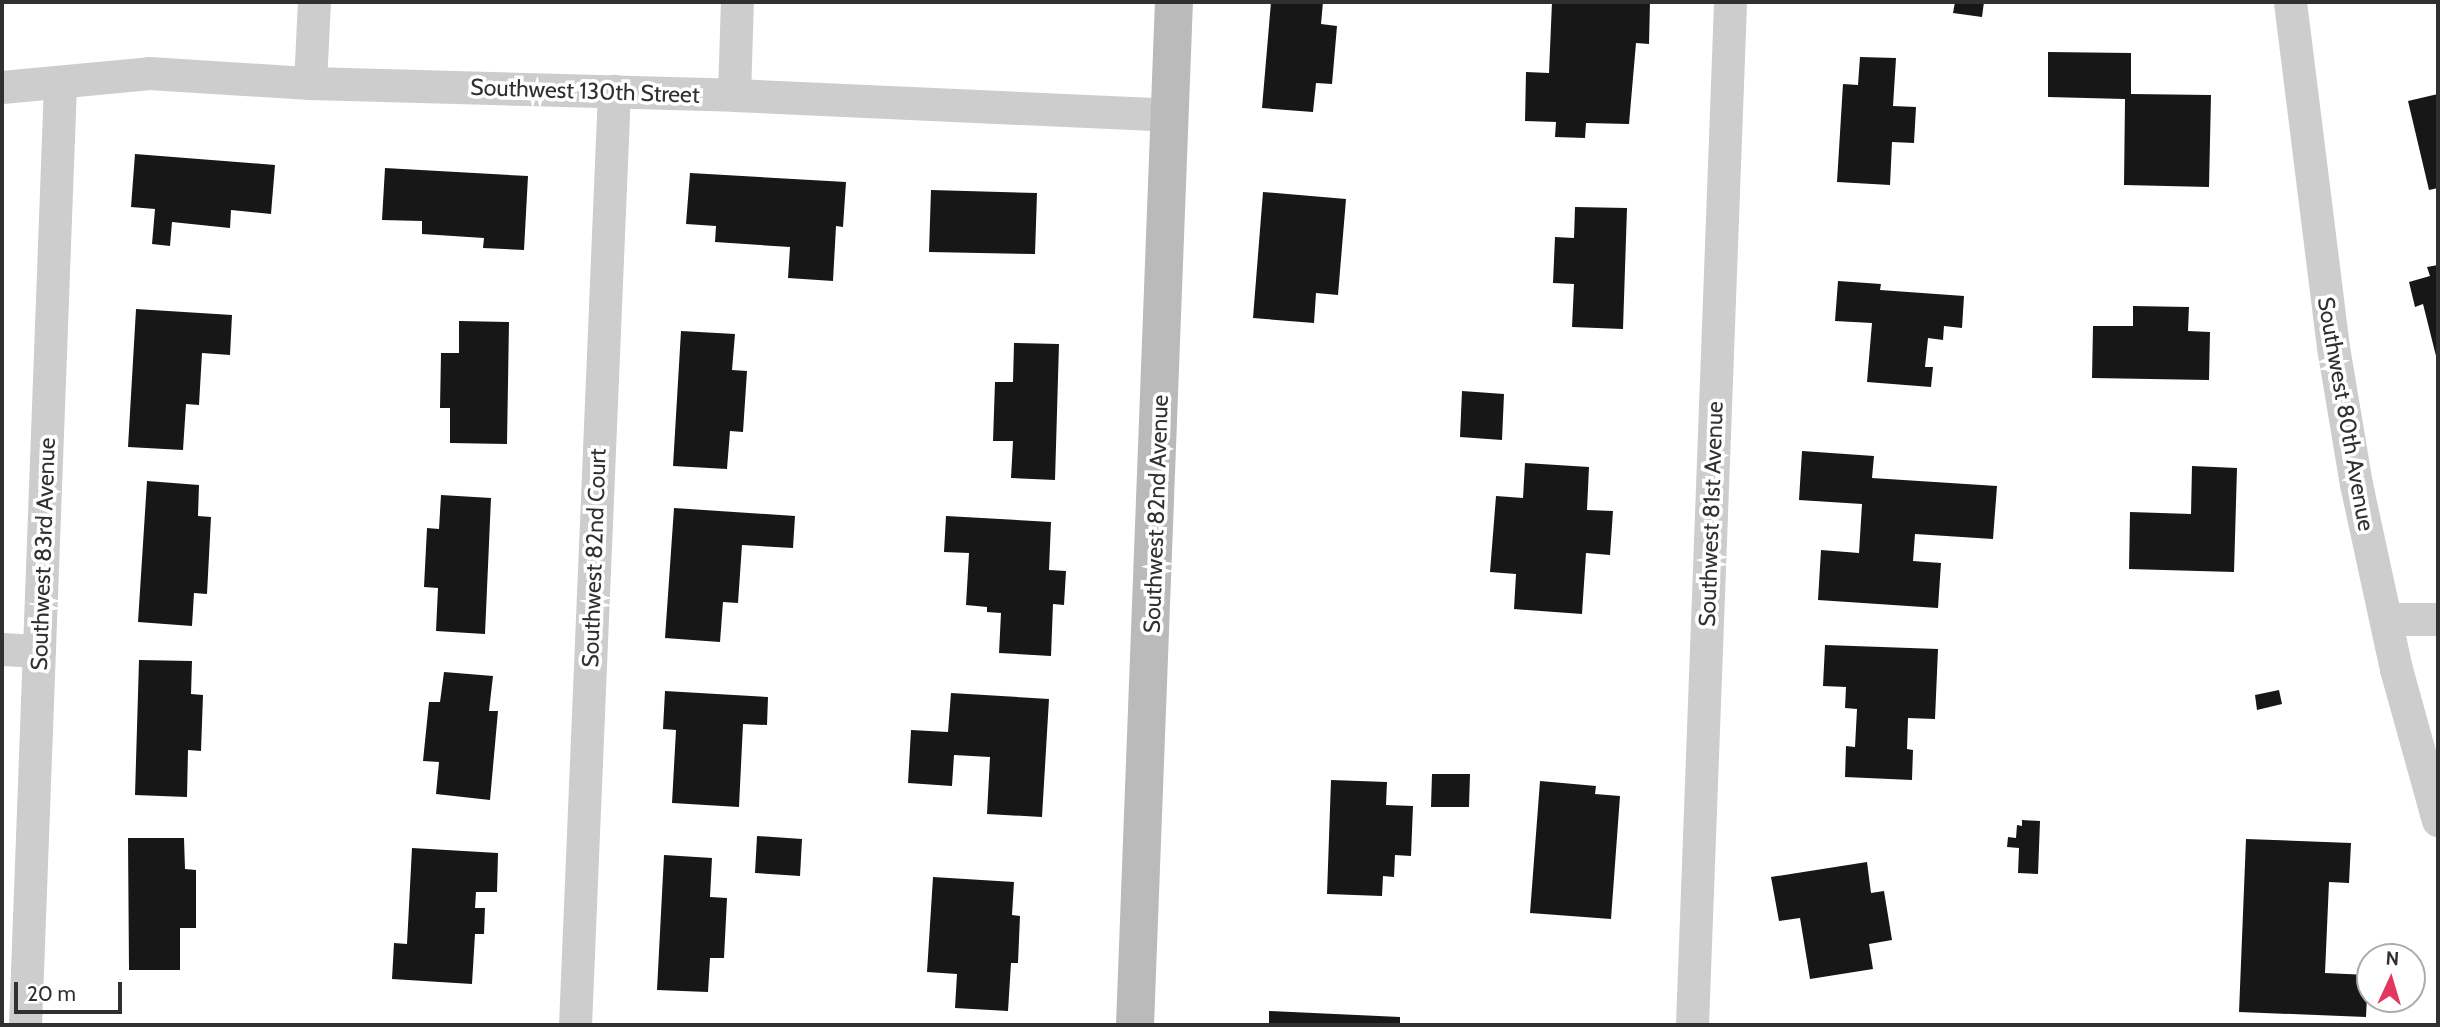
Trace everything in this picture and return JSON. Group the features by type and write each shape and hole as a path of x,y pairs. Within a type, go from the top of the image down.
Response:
{"street":[{"path":"310,83 314,2"},
{"path":"734,95 737,2"},
{"name":"Southwest 82nd Avenue","path":"1135,1025 1174,2"},
{"name":"Southwest 81st Avenue","path":"1692,1025 1730,2"},
{"name":"Southwest 80th Avenue","path":"2290,2 2333,347 2356,484 2385,619 2438,820"},
{"name":"Southwest 130th Street","path":"2,88 149,73 310,83 734,95 1170,114"},
{"name":"Southwest 83rd Avenue","path":"25,1025 60,82"},
{"name":"Southwest 82nd Court","path":"575,1025 614,91"},
{"path":"2385,619 2438,619"},
{"path":"2,649 39,651"}],"building":[{"path":"1271,2 1323,2 1321,24 1337,26 1332,84 1316,83 1313,112 1262,108"},
{"path":"1552,2 1650,2 1649,44 1636,43 1629,124 1586,123 1585,138 1555,137 1556,122 1525,121 1526,72 1549,73"},
{"path":"1955,2 1984,2 1982,17 1953,13"},
{"path":"2048,52 2131,53 2131,94 2211,95 2209,187 2124,185 2125,99 2048,97"},
{"path":"1860,57 1896,58 1893,106 1916,107 1914,143 1892,142 1890,185 1837,182 1843,84 1858,85"},
{"path":"2438,94 2438,188 2429,190 2408,101"},
{"path":"135,154 275,165 271,214 231,210 230,228 172,222 170,246 152,244 155,209 131,207"},
{"path":"385,168 528,176 524,250 483,248 484,238 422,234 422,221 382,220"},
{"path":"690,173 846,182 843,227 836,226 833,281 788,278 790,247 715,242 716,226 686,224"},
{"path":"931,190 1037,193 1035,254 929,252"},
{"path":"1263,192 1346,199 1338,295 1316,293 1314,323 1253,318"},
{"path":"1575,207 1627,208 1623,329 1572,327 1574,284 1553,283 1555,237 1574,238"},
{"path":"2438,265 2437,360 2423,304 2415,307 2409,282 2430,276 2427,267"},
{"path":"1838,281 1881,284 1880,290 1964,296 1962,328 1944,326 1943,340 1928,338 1925,367 1933,367 1931,387 1867,382 1872,323 1835,321"},
{"path":"2133,306 2189,307 2188,331 2210,332 2209,380 2092,378 2093,326 2133,326"},
{"path":"136,309 232,315 230,355 202,353 199,405 186,404 183,450 128,447"},
{"path":"459,321 509,322 507,444 450,443 450,408 440,408 441,353 459,353"},
{"path":"681,331 735,334 732,370 747,371 743,432 730,431 727,469 673,466"},
{"path":"1014,343 1059,344 1055,480 1011,478 1013,441 993,441 995,382 1013,382"},
{"path":"1462,391 1504,394 1502,440 1460,437"},
{"path":"1802,451 1874,456 1872,478 1997,486 1993,539 1915,534 1913,561 1941,563 1938,608 1818,600 1821,550 1859,553 1862,504 1799,500"},
{"path":"1525,463 1589,467 1587,510 1613,511 1610,555 1586,553 1582,614 1514,609 1516,574 1490,572 1496,496 1523,498"},
{"path":"2192,466 2237,468 2234,572 2129,569 2130,512 2191,514"},
{"path":"147,481 199,485 198,516 211,517 207,594 194,593 192,626 138,622"},
{"path":"441,495 491,498 485,634 436,631 438,588 424,587 427,528 439,529"},
{"path":"674,508 795,516 793,548 742,545 738,603 723,602 720,642 665,638"},
{"path":"946,516 1051,522 1049,570 1066,571 1064,605 1053,604 1051,656 999,653 1001,613 987,612 987,607 966,605 969,553 944,552"},
{"path":"1825,645 1938,649 1935,719 1908,718 1907,749 1913,750 1912,780 1845,777 1846,746 1855,747 1857,709 1845,708 1846,687 1823,686"},
{"path":"139,660 192,661 191,694 203,695 201,751 188,750 187,797 135,795"},
{"path":"444,672 493,676 489,711 498,711 490,800 436,794 439,762 423,761 429,702 440,702"},
{"path":"2279,690 2282,704 2257,710 2255,695"},
{"path":"665,691 768,697 767,725 743,724 739,807 672,803 676,730 663,729"},
{"path":"951,693 1049,699 1042,817 987,814 990,757 954,755 952,786 908,783 911,730 948,732"},
{"path":"1432,774 1470,774 1469,807 1431,807"},
{"path":"1331,780 1387,782 1386,805 1413,806 1411,856 1395,855 1394,877 1383,876 1382,896 1327,894"},
{"path":"1540,781 1596,786 1595,794 1620,796 1611,919 1530,913"},
{"path":"2022,820 2040,821 2038,874 2018,873 2019,848 2007,847 2008,837 2016,838 2017,825 2022,826"},
{"path":"757,836 802,839 800,876 755,873"},
{"path":"128,838 184,838 185,869 196,870 196,928 180,928 180,970 129,970"},
{"path":"2246,839 2351,843 2349,883 2329,882 2325,973 2356,974 2356,1013 2366,1013 2366,1017 2239,1012"},
{"path":"412,848 498,853 497,892 476,892 475,908 485,908 484,934 475,934 472,984 392,979 394,943 407,944"},
{"path":"664,855 712,858 710,897 727,898 724,958 710,958 708,992 657,990"},
{"path":"1867,862 1871,893 1884,891 1892,940 1869,944 1873,969 1810,979 1800,918 1779,921 1771,877"},
{"path":"933,877 1014,882 1012,915 1020,916 1018,963 1011,963 1008,1011 955,1008 957,974 927,972"},
{"path":"1269,1011 1400,1017 1400,1025 1269,1025"}]}
